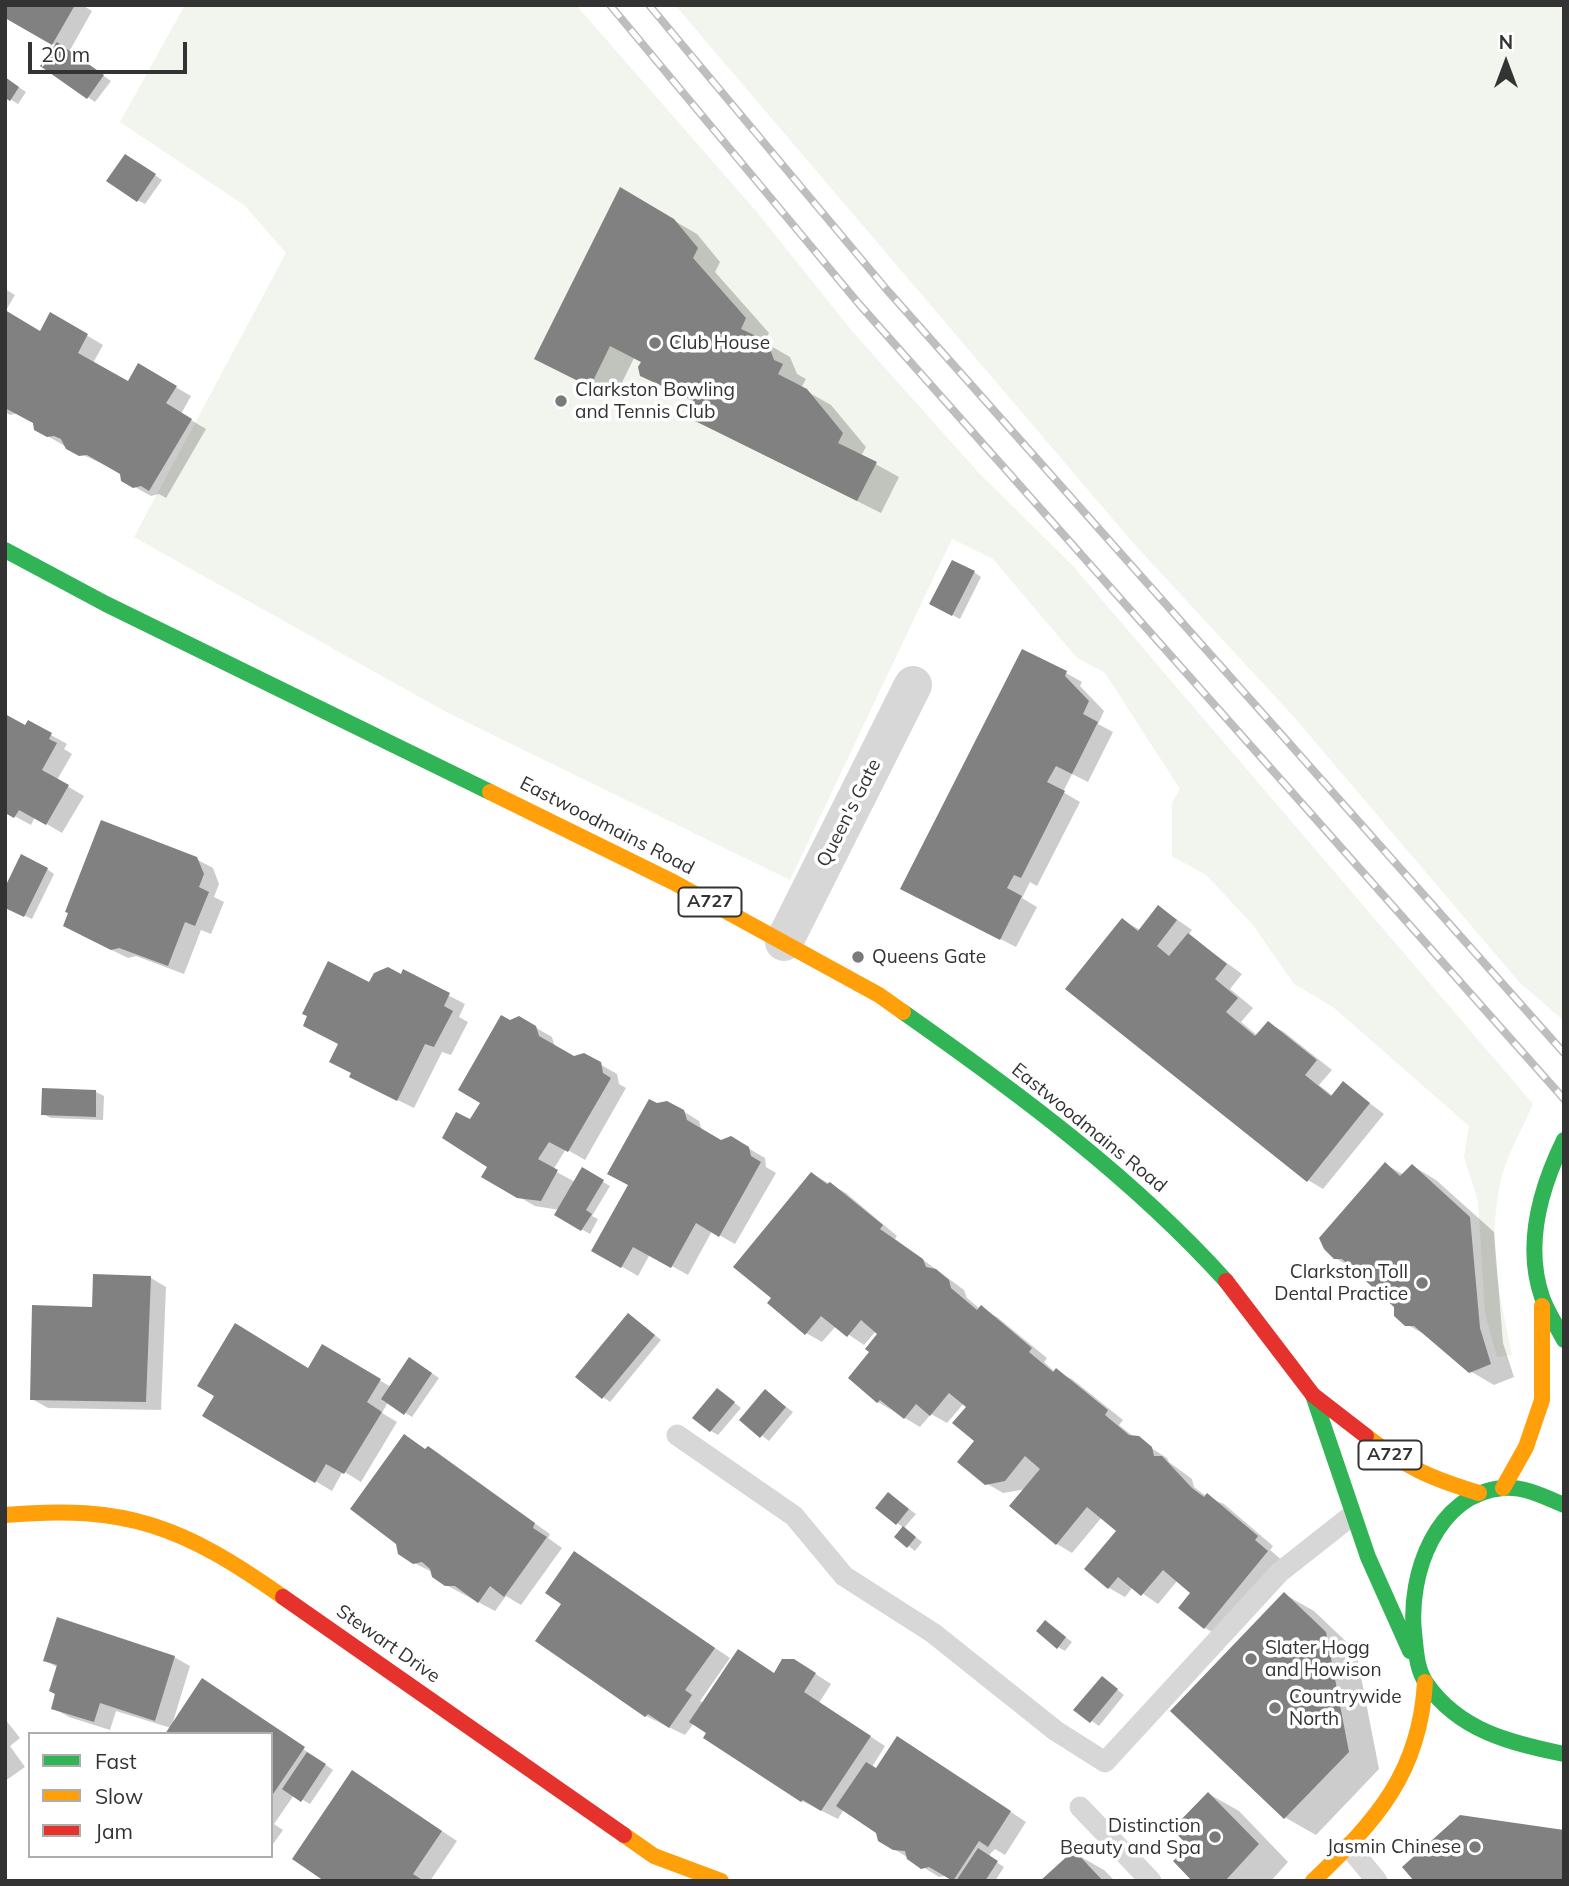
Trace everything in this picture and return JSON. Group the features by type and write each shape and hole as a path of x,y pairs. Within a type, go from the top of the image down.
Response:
{"main road":[{"name":"Eastwoodmains Road","path":"5,550 106,604 673,882 879,995 963,1054 1126,1182 1188,1240 1238,1294 1313,1395 1403,1465 1430,1478 1479,1493"},
{"path":"1503,1488 1532,1434 1542,1401 1542,1296 1536,1265 1538,1226 1544,1184 1561,1144"},
{"path":"1542,1296 1564,1340"},
{"name":"Eastwoodmains Road","path":"1313,1395 1351,1516 1381,1596 1425,1682"},
{"path":"1418,1667 1412,1610 1418,1571 1424,1555 1453,1513 1479,1493 1503,1488 1531,1492 1564,1505"},
{"name":"Stewart Drive","path":"5,1515 46,1511 142,1521 187,1538 245,1570 654,1856 721,1881"},
{"path":"1425,1682 1453,1710 1496,1738 1564,1754"},
{"path":"1313,1881 1349,1847 1400,1778 1420,1734 1425,1682"}],"street":[{"name":"Queen's Gate","path":"784,942 913,685"}],"lane":[{"path":"677,1435 794,1516 844,1576 933,1633 1056,1731 1105,1762 1280,1572 1351,1516"},
{"path":"1080,1807 1151,1881"},
{"path":"1349,1847 1377,1881"}],"shaded area":[{"name":"Clarkston Bowling and Tennis Club","path":"185,5 576,5 756,211 852,331 978,472 1073,566 1533,1104 1506,1164 1496,1207 1497,1271 1512,1355 1497,1357 1485,1313 1478,1201 1464,1157 1469,1126 1333,1007 1294,984 1253,925 1206,875 1172,856 1172,803 1180,789 1105,673 1076,657 993,559 952,539 790,880 448,713 134,537 286,253 244,205 120,122"},
{"path":"675,5 1564,5 1564,1021 1519,982 1294,717 1134,544"}],"building":[{"path":"5,5 75,5 52,45 5,18"},
{"path":"57,42 104,75 87,99 40,66"},
{"path":"5,77 19,87 10,101 5,98"},
{"path":"125,154 156,174 137,202 106,181"},
{"name":"Club House","path":"620,187 674,219 698,248 693,258 746,318 741,329 767,341 774,360 783,364 778,374 807,389 843,433 838,443 877,462 857,501 689,418 687,413 693,400 640,376 638,367 641,362 610,346 590,387 534,359"},
{"path":"5,310 40,331 50,312 88,334 78,353 128,381 138,363 177,386 166,403 192,419 149,491 141,486 133,488 121,481 120,474 87,455 79,456 66,449 61,439 47,437 34,430 33,423 5,408"},
{"path":"952,560 975,571 952,616 929,604"},
{"path":"1022,649 1067,671 1065,676 1089,701 1083,714 1098,722 1072,774 1056,766 1047,782 1065,791 1021,878 1014,875 1007,888 1022,896 1000,940 900,889"},
{"path":"5,714 25,725 28,720 52,733 49,739 57,743 42,770 69,785 46,825 19,810 14,818 5,813"},
{"path":"101,820 197,857 204,874 199,887 209,892 195,926 185,922 168,966 119,948 111,950 63,926 68,913 65,912"},
{"path":"21,854 48,868 24,917 5,908 5,887"},
{"path":"1158,905 1177,920 1157,946 1169,956 1188,933 1227,964 1215,979 1238,998 1226,1012 1255,1036 1268,1021 1317,1060 1305,1075 1331,1096 1343,1081 1370,1103 1307,1182 1065,989 1122,918 1138,931"},
{"path":"328,961 369,982 374,973 388,967 401,974 403,969 450,993 444,1006 453,1011 434,1047 425,1044 397,1101 349,1077 351,1073 329,1062 338,1044 303,1026 307,1016 302,1014"},
{"path":"501,1015 510,1020 519,1016 536,1026 539,1036 574,1056 584,1053 601,1062 603,1073 611,1078 568,1152 549,1142 538,1159 558,1170 541,1201 517,1198 481,1177 487,1167 442,1138 456,1112 470,1119 480,1103 458,1090"},
{"path":"42,1088 96,1090 96,1117 41,1115"},
{"path":"649,1099 657,1103 667,1101 684,1110 687,1120 721,1140 731,1136 749,1147 751,1156 761,1162 719,1237 696,1223 671,1268 633,1247 621,1268 591,1251 628,1185 607,1174"},
{"name":"Clarkston Toll Dental Practice","path":"1385,1162 1400,1176 1412,1164 1470,1217 1480,1328 1491,1364 1469,1373 1414,1326 1405,1326 1394,1316 1394,1307 1342,1259 1334,1259 1324,1249 1319,1238"},
{"path":"582,1167 604,1180 586,1210 592,1214 581,1231 554,1215"},
{"path":"811,1172 827,1184 830,1182 883,1225 880,1229 923,1259 926,1267 936,1269 949,1280 951,1288 977,1310 981,1305 1032,1348 1029,1352 1053,1372 1056,1368 1108,1410 1105,1415 1129,1435 1139,1436 1152,1447 1154,1456 1162,1456 1192,1488 1204,1497 1207,1493 1258,1536 1255,1540 1268,1551 1204,1629 1178,1608 1190,1593 1163,1570 1141,1596 1118,1577 1108,1589 1084,1569 1116,1531 1087,1507 1056,1545 1009,1506 1040,1469 1025,1456 1005,1481 985,1485 957,1462 974,1441 952,1423 966,1407 949,1393 930,1416 916,1404 904,1419 880,1400 877,1403 848,1378 869,1352 865,1349 877,1334 861,1320 847,1337 821,1316 805,1335 767,1303 771,1298 733,1267"},
{"path":"93,1274 151,1276 146,1402 30,1400 32,1305 92,1307"},
{"path":"628,1313 655,1335 602,1399 575,1377"},
{"path":"235,1323 308,1368 322,1344 381,1379 367,1402 382,1412 344,1474 326,1464 315,1483 202,1416 214,1396 197,1386"},
{"path":"409,1357 432,1373 404,1415 381,1399"},
{"path":"717,1388 735,1402 710,1432 692,1418"},
{"path":"765,1389 786,1407 760,1438 739,1420"},
{"path":"404,1434 425,1449 428,1446 535,1523 533,1528 547,1537 504,1597 490,1586 478,1603 455,1586 445,1586 432,1577 430,1569 422,1562 413,1564 398,1554 396,1544 350,1509"},
{"path":"888,1492 909,1509 896,1525 875,1508"},
{"path":"903,1526 916,1537 907,1548 894,1537"},
{"path":"574,1551 715,1648 685,1690 692,1695 669,1728 648,1714 645,1717 535,1641 561,1604 545,1593"},
{"path":"1284,1592 1326,1632 1349,1752 1284,1819 1170,1711"},
{"path":"57,1617 175,1656 155,1721 100,1703 94,1722 51,1709 55,1694 49,1691 57,1665 43,1661"},
{"path":"1045,1620 1066,1637 1057,1649 1036,1631"},
{"path":"738,1649 774,1673 782,1659 794,1659 816,1673 804,1692 871,1736 821,1811 803,1800 801,1802 703,1738 706,1733 689,1722"},
{"path":"1102,1676 1118,1689 1090,1723 1073,1710"},
{"path":"202,1678 305,1747 273,1794 273,1732 166,1732"},
{"path":"897,1736 1011,1811 988,1847 979,1841 953,1881 929,1867 921,1869 907,1859 905,1851 893,1850 878,1841 876,1833 836,1806 866,1762 876,1768"},
{"path":"307,1752 326,1764 301,1802 282,1789"},
{"path":"352,1770 442,1831 413,1874 424,1881 324,1881 292,1859"},
{"name":"Distinction Beauty and Spa","path":"1208,1792 1259,1844 1225,1881 1192,1881 1173,1861 1189,1847 1172,1829"},
{"name":"Jasmin Chinese","path":"1460,1815 1564,1830 1564,1881 1414,1881 1402,1867"},
{"path":"978,1848 998,1861 985,1881 956,1881"},
{"path":"1074,1850 1103,1881 1040,1881"}],"railway":[{"path":"610,5 859,304 1564,1099"},
{"path":"649,5 887,290 1564,1053"}],"traffic: fast":[{"path":"5,550 106,604 490,792"},
{"path":"903,1012 1031,1105 1113,1171 1152,1206 1226,1281"},
{"path":"1564,1140 1542,1197 1535,1237 1537,1277 1542,1297 1564,1340"},
{"path":"1313,1395 1368,1557 1410,1651"},
{"path":"1564,1505 1534,1493 1511,1488 1480,1494 1460,1505 1444,1521 1431,1541 1422,1563 1413,1610 1418,1665 1426,1683 1439,1699 1454,1713 1487,1732 1564,1754"}],"traffic: slow":[{"path":"490,792 673,882 879,995 903,1012"},
{"path":"1503,1488 1526,1447 1542,1400 1542,1306"},
{"path":"1366,1436 1420,1471 1479,1493"},
{"path":"5,1515 86,1513 153,1526 184,1537 215,1553 283,1597"},
{"path":"1313,1881 1375,1816 1391,1793 1414,1743 1425,1682"},
{"path":"624,1835 654,1856 721,1881"}],"traffic: jam":[{"path":"1226,1281 1313,1395 1366,1436"},
{"path":"283,1597 624,1835"}],"place":[{"name":"Club House","path":"655,343"},
{"name":"Clarkston Bowling and Tennis Club","path":"561,401"},
{"name":"Queens Gate","path":"858,957"},
{"name":"Clarkston Toll Dental Practice","path":"1422,1283"},
{"name":"Slater Hogg and Howison","path":"1251,1659"},
{"name":"Countrywide North","path":"1275,1708"},
{"name":"Distinction Beauty and Spa","path":"1215,1837"},
{"name":"Jasmin Chinese","path":"1475,1847"}]}
